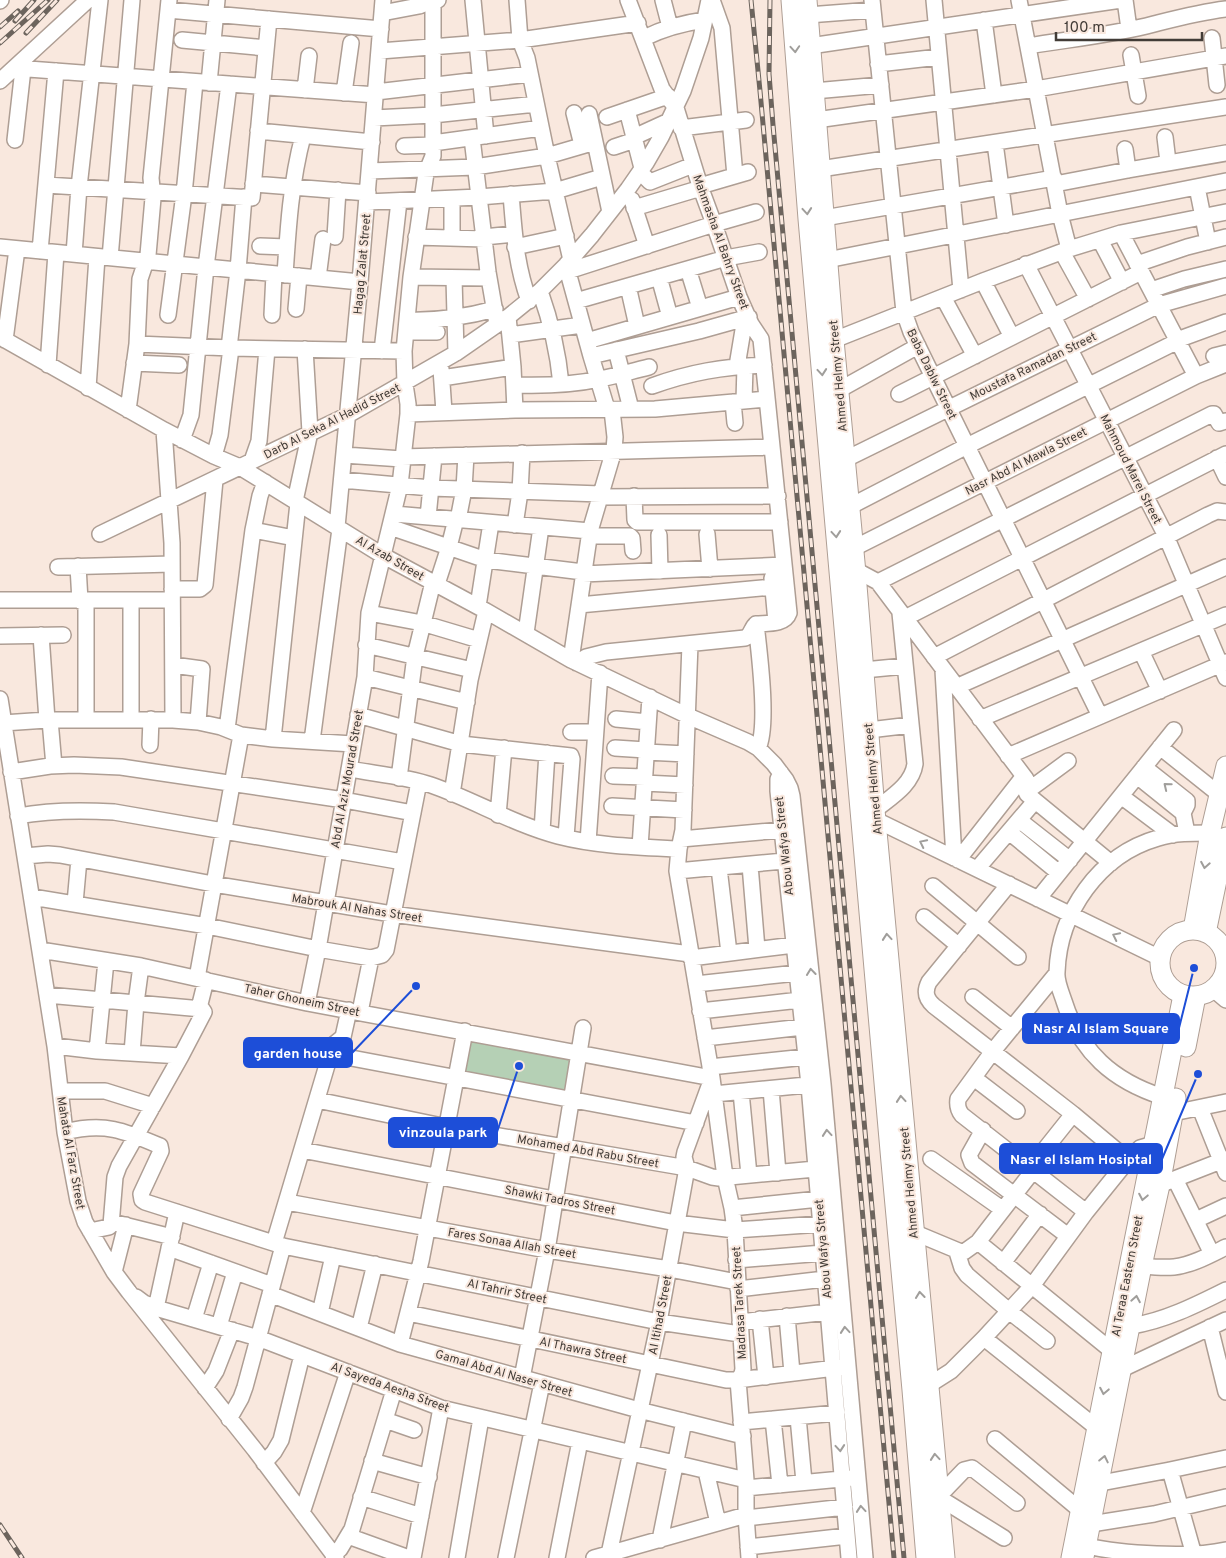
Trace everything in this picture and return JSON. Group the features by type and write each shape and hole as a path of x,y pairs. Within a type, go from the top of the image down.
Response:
{"main road":[{"name":"Ahmed Helmy Street","path":"791,0 808,219 926,1558"},
{"name":"Ahmed Helmy Street","path":"808,8 834,340 945,1558"},
{"path":"1199,932 1218,835 1220,795 1226,766"},
{"path":"1199,932 1216,940 1224,949 1225,972 1218,984 1205,995 1172,989 1164,981 1160,970 1160,958 1165,946 1174,936 1180,933 1199,932"},
{"name":"Al Teraa Eastern Street","path":"1092,1484 1096,1428 1163,1097 1205,995"},
{"name":"Al Teraa Eastern Street","path":"1085,1552 1086,1517 1092,1484 1122,1369 1142,1266 1168,1182 1173,1113 1205,995"},
{"name":"Al Teraa Eastern Street","path":"1071,1558 1086,1517"}],"street":[{"path":"0,81 19,68 88,0"},
{"path":"74,254 79,187 100,0"},
{"path":"88,388 104,257 115,189 132,0"},
{"path":"382,7 419,6 433,0 438,0"},
{"name":"Abd Al Aziz Mourad Street","path":"307,1002 318,950 358,715 364,677 369,613 400,485 408,414 404,351 411,277 427,169 432,160 433,0"},
{"path":"473,0 484,110 475,167 489,278 500,317 510,336 515,410"},
{"path":"392,521 449,547 486,560 536,565 583,573 778,566 773,587 782,617 756,624 750,636 745,638 606,652 574,661 578,605 583,573 590,534 614,450 615,437 610,409 582,326 568,266 566,236 530,74 520,40 517,0"},
{"name":"Mahmasha Al Bahry Street","path":"628,0 693,165 747,318 761,339 780,522 778,566 782,617"},
{"path":"663,0 670,27"},
{"path":"634,208 741,174 730,122 722,28 711,0"},
{"name":"Darb Al Seka Al Hadid Street","path":"100,534 348,415 405,384 456,352 500,317 534,296 568,266 641,170 673,113 695,56 711,0"},
{"path":"934,0 961,290"},
{"path":"810,46 984,20 1021,7 1123,0 1129,29"},
{"path":"128,410 137,344 140,278 148,255 149,245 153,198 151,178 168,5 217,7 269,19 381,29"},
{"path":"808,8 872,5"},
{"name":"Baba Dablw Street","path":"872,5 904,312 948,408 1100,716"},
{"path":"1028,46 1129,29 1219,6"},
{"path":"168,315 184,194 202,82 214,43 217,7"},
{"name":"Hagag Zalat Street","path":"312,741 339,528 368,197 382,7"},
{"path":"1021,7 1066,250 1088,299"},
{"path":"214,456 220,436 238,270 258,131 269,19"},
{"path":"644,38 670,27 687,22 705,20"},
{"path":"984,20 994,95"},
{"path":"380,51 520,40 638,23"},
{"path":"1212,38 1220,57 1217,85"},
{"path":"182,40 266,48"},
{"path":"344,93 350,43"},
{"path":"305,90 309,56"},
{"path":"1131,56 1138,96"},
{"path":"878,64 939,57"},
{"path":"816,120 994,95 1220,57"},
{"path":"19,68 376,94 530,74"},
{"path":"15,140 19,68"},
{"path":"40,251 56,71"},
{"path":"182,440 191,415 206,267 229,84"},
{"path":"814,91 880,85"},
{"path":"374,118 433,115 536,104"},
{"path":"820,168 1226,107"},
{"path":"607,116 627,110 673,113 730,122 746,120"},
{"path":"627,110 641,170 650,182 693,165"},
{"path":"581,113 588,144 602,177 610,212"},
{"path":"614,147 634,139 673,113"},
{"path":"404,146 433,144 541,128"},
{"path":"258,131 372,142"},
{"path":"272,314 286,275 295,170 303,136"},
{"path":"1165,137 1168,162"},
{"path":"994,143 1006,225"},
{"path":"370,171 475,167 547,156 588,144"},
{"path":"1125,149 1128,170"},
{"path":"824,218 1001,187 1128,170 1226,153"},
{"path":"46,184 215,195 250,193 293,187 338,190 368,197 422,200 555,191 602,177"},
{"path":"828,260 1226,181"},
{"path":"1197,187 1208,242"},
{"path":"628,189 647,246"},
{"path":"318,278 329,238 338,190"},
{"path":"511,194 519,270 552,329 560,366 561,384"},
{"path":"452,198 452,238"},
{"path":"382,351 399,200"},
{"path":"568,266 647,246 756,212"},
{"path":"834,340 1066,250 1122,233 1226,212"},
{"path":"1122,233 1196,376"},
{"path":"416,237 515,240 566,236"},
{"path":"899,394 1122,282 1139,268 1226,237"},
{"path":"1100,240 1122,282"},
{"path":"260,246 287,247"},
{"path":"0,247 360,282"},
{"path":"3,339 17,249"},
{"path":"48,365 56,252"},
{"path":"576,301 726,258 759,252"},
{"name":"Mahmoud Marei Street","path":"1026,264 1166,536 1224,668"},
{"path":"688,269 700,308"},
{"path":"1151,290 1226,269"},
{"path":"286,275 296,309"},
{"path":"411,277 489,278"},
{"path":"659,277 670,316"},
{"path":"454,278 456,352"},
{"path":"983,281 1012,337"},
{"path":"628,286 635,326 649,367 655,409"},
{"name":"Moustafa Ramadan Street","path":"846,459 1159,305 1226,286"},
{"path":"587,340 739,297"},
{"path":"942,297 975,356"},
{"path":"407,326 431,320 500,317"},
{"path":"591,356 747,318 735,423"},
{"path":"850,507 1178,340 1226,322"},
{"path":"407,326 437,332"},
{"path":"510,336 582,326"},
{"name":"Al Azab Street","path":"3,339 182,440 214,456 246,464 265,482 382,555 574,661 688,716 748,742 767,755 781,773"},
{"path":"137,344 267,349 404,351"},
{"path":"839,390 918,346"},
{"path":"246,464 259,441 267,349"},
{"path":"273,739 297,502 310,432 305,349"},
{"path":"616,350 631,409"},
{"name":"Nasr Abd Al Mawla Street","path":"854,548 1196,376 1222,358"},
{"path":"441,362 444,412"},
{"path":"134,363 179,365"},
{"path":"652,386 692,373 741,366 764,365"},
{"path":"442,378 513,367"},
{"path":"514,385 561,384 599,380 649,367"},
{"path":"408,414 515,410 655,409 767,399"},
{"path":"878,582 1212,414 1222,422"},
{"path":"164,430 172,564 173,720"},
{"path":"344,455 402,458 614,450 772,447"},
{"path":"515,525 520,492 522,453"},
{"path":"399,778 415,656 422,624 457,520 464,490 466,455"},
{"path":"428,517 434,456"},
{"path":"903,615 1023,559 1221,456 1226,477"},
{"path":"0,600 131,600 200,589 205,585 215,480"},
{"path":"342,480 464,490 634,496 778,496"},
{"path":"114,1272 119,1224 115,1177 119,1166 204,1014 200,1008 206,926 232,784 234,732 253,530 265,482"},
{"path":"634,496 635,520 656,529 674,522 704,528 717,522 780,522"},
{"path":"654,496 660,571"},
{"path":"674,496 674,522"},
{"path":"699,496 710,569"},
{"path":"716,496 717,522"},
{"path":"736,496 737,522"},
{"path":"934,657 1212,513 1226,512"},
{"path":"392,521 428,517 541,527 590,534 630,536 632,538 633,551"},
{"path":"452,794 472,670 479,640 491,523"},
{"path":"526,633 541,527"},
{"path":"253,530 294,538"},
{"path":"58,566 172,564"},
{"path":"78,566 83,600 86,720"},
{"path":"956,687 1226,567"},
{"path":"856,574 863,574 878,582 1024,777 1031,796 1111,863"},
{"path":"578,605 773,587"},
{"path":"131,600 131,719"},
{"path":"369,613 422,624 479,640"},
{"path":"903,615 915,764 914,772 910,780 876,815 956,859 1160,958"},
{"path":"980,719 1226,615"},
{"path":"756,624 762,677 763,732 758,748"},
{"path":"41,635 54,766"},
{"path":"0,636 63,635"},
{"name":"Madrasa Tarek Street","path":"690,644 683,830 678,871 711,1072 725,1177 732,1208 743,1368 738,1380 746,1484 748,1555"},
{"path":"366,645 472,670"},
{"path":"1141,651 1160,691"},
{"path":"173,664 202,669 198,722"},
{"path":"864,670 906,666"},
{"path":"1008,756 1160,691 1224,668"},
{"path":"943,670 956,859"},
{"path":"588,842 600,674"},
{"path":"364,677 467,702"},
{"path":"640,847 650,697"},
{"name":"Mahata Al Farz Street","path":"0,698 55,1046 65,1132 81,1215 114,1272 264,1463 334,1557"},
{"path":"358,715 461,744 569,755 572,759 566,838"},
{"path":"150,719 150,744"},
{"path":"616,719 648,722"},
{"path":"3,723 48,720 173,720 198,722 234,732 273,739 353,744"},
{"path":"869,730 911,725"},
{"path":"1038,899 1174,730"},
{"path":"571,732 596,732"},
{"path":"1160,747 1220,795"},
{"path":"498,815 504,748"},
{"path":"615,748 686,754"},
{"path":"542,831 547,753"},
{"path":"977,869 1019,820 1031,796 1068,761"},
{"path":"11,772 54,766 98,765 121,767 344,800 413,813"},
{"path":"349,769 419,782 542,831 588,842 640,847 680,844 782,830"},
{"path":"1141,772 1185,809 1180,834"},
{"name":"Abou Wafya Street","path":"781,773 778,785 782,830 792,860 816,1084 840,1367 837,1413 849,1558"},
{"name":"Abou Wafya Street","path":"781,773 790,788 794,945 806,1057 816,1084"},
{"path":"613,776 685,784"},
{"path":"956,859 1024,777"},
{"path":"32,897 206,926 318,950 371,958 382,955 386,950 419,782"},
{"path":"570,790 592,791"},
{"path":"1122,796 1180,834"},
{"path":"612,806 684,810"},
{"path":"18,816 50,811 114,812 403,862"},
{"path":"1019,820 1070,860"},
{"path":"1008,832 1059,873"},
{"path":"1163,1097 1145,1091 1121,1078 1099,1061 1076,1031 1068,1014 1056,973 1061,938 1080,897 1092,881 1125,853 1140,845 1180,834 1218,835"},
{"name":"Mabrouk Al Nahas Street","path":"25,856 48,854 326,904 691,956 794,945"},
{"path":"75,903 79,859"},
{"path":"678,871 792,860"},
{"path":"750,865 757,949"},
{"path":"720,868 729,953"},
{"path":"1009,884 929,982 926,988 927,998 934,1006 1073,1114 1128,1160"},
{"path":"932,886 1018,957"},
{"path":"924,916 960,946"},
{"name":"Taher Ghoneim Street","path":"40,950 141,966 307,1002 579,1053 711,1072 806,1057"},
{"path":"229,1419 245,1387 271,1289 287,1202 330,1054 333,1045 344,1036 355,1011 371,958"},
{"path":"97,1051 106,961"},
{"path":"132,1053 141,966"},
{"path":"696,984 797,972"},
{"path":"1056,973 993,1051 958,1099 957,1105 962,1115 1086,1212"},
{"path":"47,995 200,1008"},
{"path":"973,997 1012,1028"},
{"path":"700,1011 800,1000"},
{"path":"705,1038 803,1027"},
{"path":"522,1378 556,1200 583,1028"},
{"path":"400,1344 418,1272 465,1031"},
{"path":"55,1046 97,1051 181,1056"},
{"path":"330,1054 696,1123"},
{"name":"Al Itihad Street","path":"601,1556 630,1453 659,1322 687,1168 684,1157 685,1152 711,1072"},
{"path":"974,1078 1017,1110"},
{"path":"714,1094 816,1084"},
{"path":"771,1089 778,1172"},
{"path":"61,1091 105,1091 153,1106"},
{"path":"741,1092 749,1175"},
{"name":"Mohamed Abd Rabu Street","path":"317,1100 447,1127 687,1168 712,1177 823,1169"},
{"path":"1173,1113 1226,1102"},
{"path":"1200,1108 1224,1164 1168,1182 1196,1220 1212,1254"},
{"path":"914,1232 957,1252 964,1252 978,1242 1028,1176 1030,1168 1073,1114"},
{"path":"65,1132 89,1127 105,1127 121,1130 136,1136"},
{"path":"983,1130 971,1150 970,1159 972,1163 1068,1236"},
{"name":"Al Tahrir Street","path":"136,1136 161,1148 142,1194 142,1200 279,1244 659,1322 740,1328 760,1319 828,1312"},
{"path":"929,1385 952,1371 1032,1286 1086,1212 1128,1160 1140,1148 1147,1146 1153,1148"},
{"name":"Shawki Tadros Street","path":"302,1150 676,1223 734,1230 821,1224"},
{"path":"931,1159 1002,1209"},
{"name":"Abou Wafya Street","path":"823,1169 818,1199 828,1312 840,1367 858,1478 865,1558"},
{"path":"732,1208 818,1199"},
{"name":"Fares Sonaa Allah Street","path":"287,1202 547,1250 669,1269 738,1285 825,1279"},
{"path":"1196,1220 1226,1206"},
{"path":"156,1308 177,1212"},
{"path":"1003,1263 1040,1214"},
{"path":"90,1231 119,1224"},
{"name":"Gamal Abd Al Naser Street","path":"119,1224 170,1242 320,1313 400,1344 684,1422 742,1429 773,1419 837,1413"},
{"path":"978,1242 1112,1351"},
{"path":"1142,1266 1180,1266 1226,1247"},
{"path":"957,1252 958,1260 967,1274 1009,1311 1048,1341"},
{"path":"736,1260 823,1253"},
{"path":"320,1313 333,1256"},
{"path":"194,1319 211,1263"},
{"path":"359,1328 375,1264"},
{"path":"205,1388 216,1371 226,1328 235,1272"},
{"path":"1131,1326 1158,1320 1198,1304 1226,1290"},
{"name":"Al Sayeda Aesha Street","path":"129,1292 144,1303 156,1308 258,1338 441,1408 706,1471 746,1484 780,1485 858,1478"},
{"name":"Al Thawra Street","path":"408,1313 726,1380 840,1367"},
{"path":"787,1316 792,1373"},
{"path":"760,1319 766,1376"},
{"path":"1122,1369 1226,1320"},
{"path":"1210,1327 1226,1392"},
{"path":"984,1338 1096,1428"},
{"path":"264,1463 274,1452 281,1440 302,1355"},
{"path":"302,1513 348,1372"},
{"path":"506,1558 542,1383"},
{"path":"334,1557 348,1536 394,1390"},
{"path":"413,1558 441,1408"},
{"path":"798,1417 804,1482"},
{"path":"457,1558 481,1418"},
{"path":"773,1419 780,1485"},
{"path":"385,1420 414,1430"},
{"path":"660,1540 684,1422"},
{"path":"995,1439 1086,1517 1154,1514 1225,1501"},
{"path":"556,1558 580,1441"},
{"path":"1092,1484 1226,1458"},
{"path":"372,1461 428,1477"},
{"path":"1004,1538 938,1497 964,1470 972,1468 1017,1503"},
{"path":"1170,1470 1194,1555"},
{"path":"706,1471 718,1523"},
{"path":"361,1497 421,1516"},
{"path":"601,1556 746,1516 845,1507"},
{"path":"348,1536 409,1558"},
{"path":"748,1555 847,1536"},
{"path":"1085,1552 1108,1551 1171,1557 1222,1553"}],"green space":[{"path":"467,1033 578,1054 570,1098 460,1077"}],"railway":[{"path":"15,21 34,0"},
{"path":"0,43 48,0"},
{"path":"26,33 57,0"},
{"path":"751,0 894,1558"},
{"path":"770,0 769,74 773,125 904,1558"},
{"path":"0,27 18,11"},
{"path":"0,1525 22,1558"}],"place":[{"name":"Nasr Al Islam Square","path":"1194,968"},
{"name":"garden house","path":"416,986"},
{"name":"vinzoula park","path":"519,1066"},
{"name":"Nasr el Islam Hosiptal","path":"1198,1074"}]}
